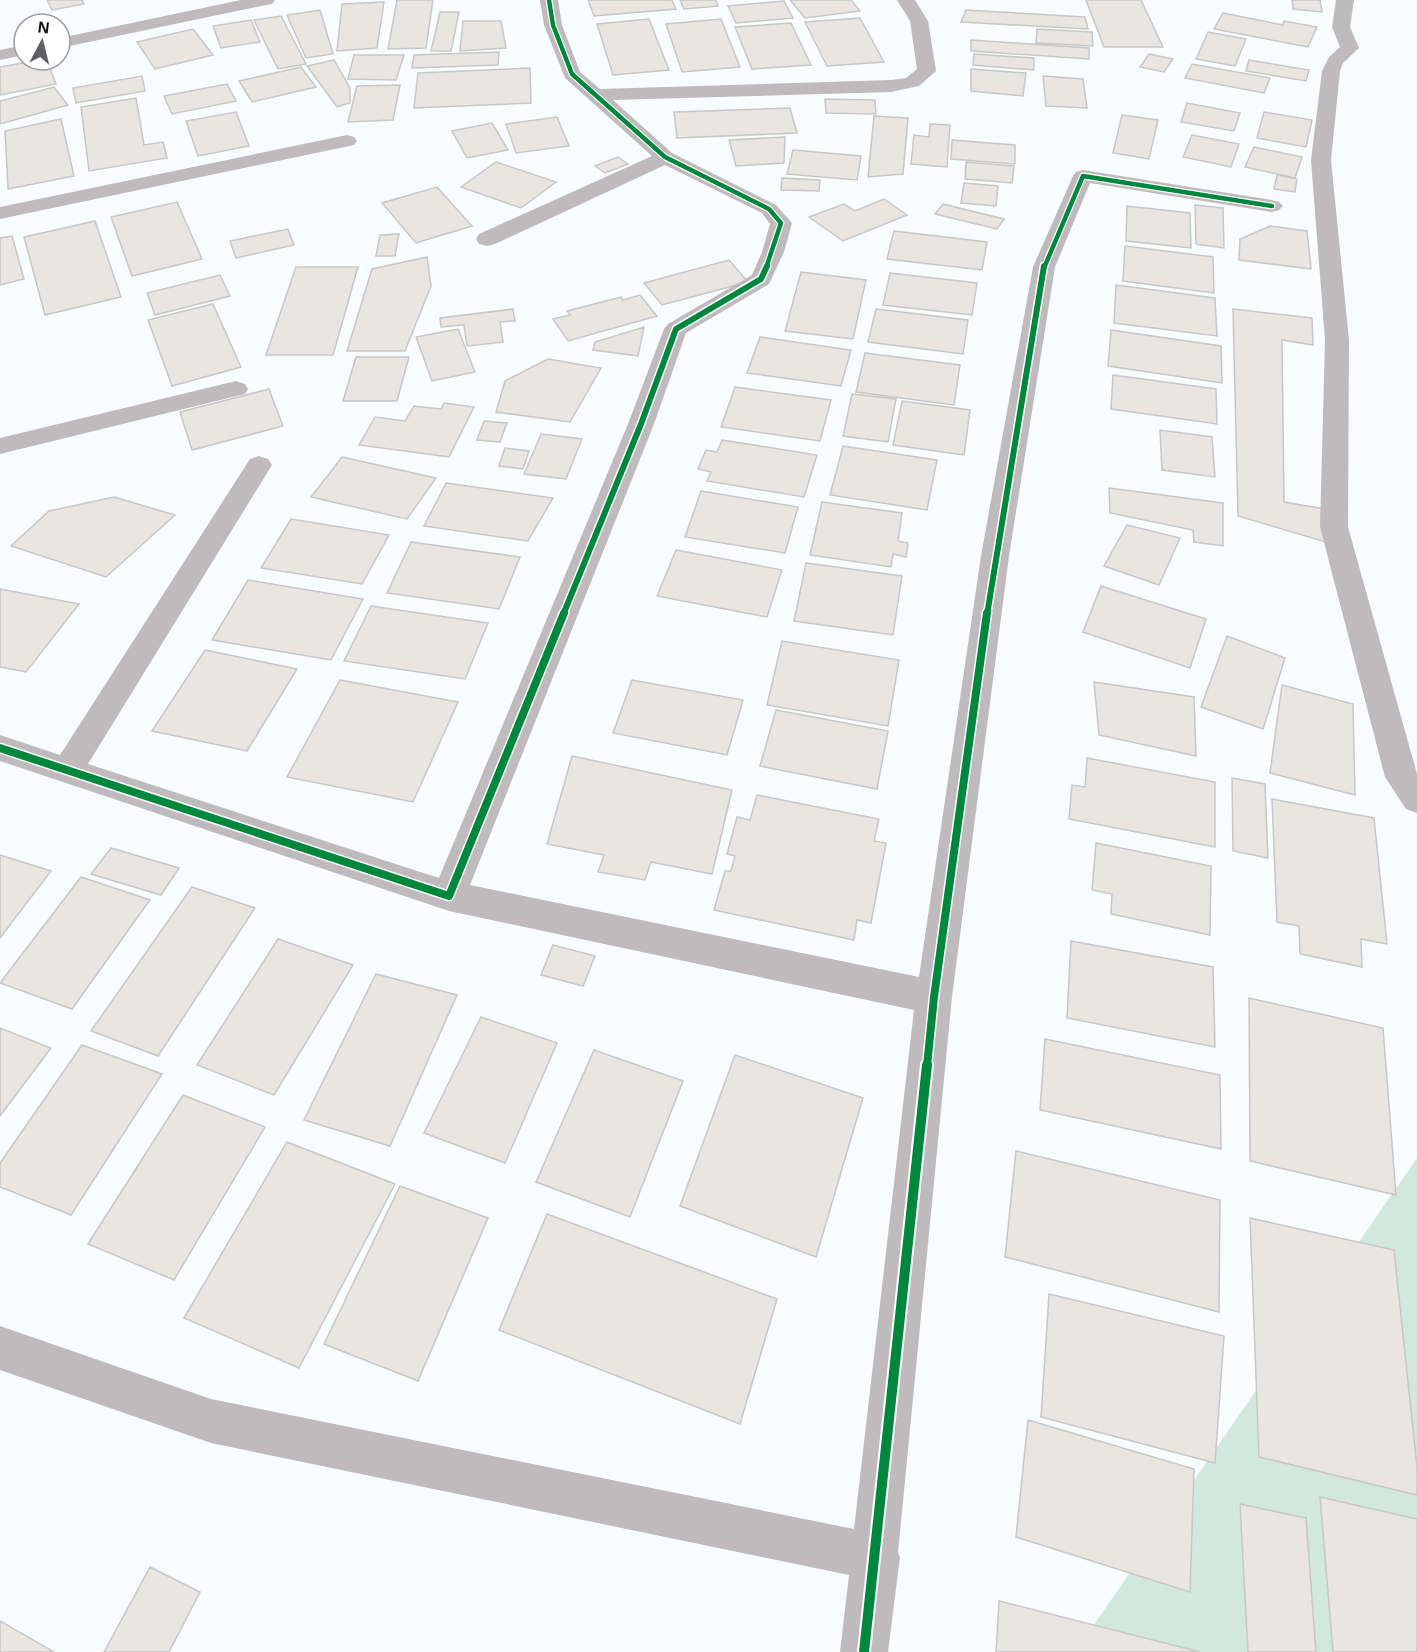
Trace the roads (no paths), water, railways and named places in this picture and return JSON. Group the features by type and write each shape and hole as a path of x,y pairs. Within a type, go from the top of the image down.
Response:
{"street":[{"path":"72,40 266,0"},
{"path":"449,896 641,424 676,330 761,279 773,252 781,224 769,209 665,157 572,74 553,25 549,0"},
{"path":"594,95 891,86 912,82 927,71 919,21 906,0"},
{"path":"1345,0 1341,27 1350,48 1335,62 1331,72 1321,160 1337,340 1334,527 1401,777 1417,800"},
{"path":"0,213 346,141"},
{"path":"487,238 665,157"},
{"path":"864,1652 876,1557 934,997 995,556 1044,267 1083,176 1272,206"},
{"path":"0,446 236,388"},
{"path":"68,769 259,465"},
{"path":"0,748 449,896 934,997"},
{"path":"0,1348 211,1421 876,1557"}]}
